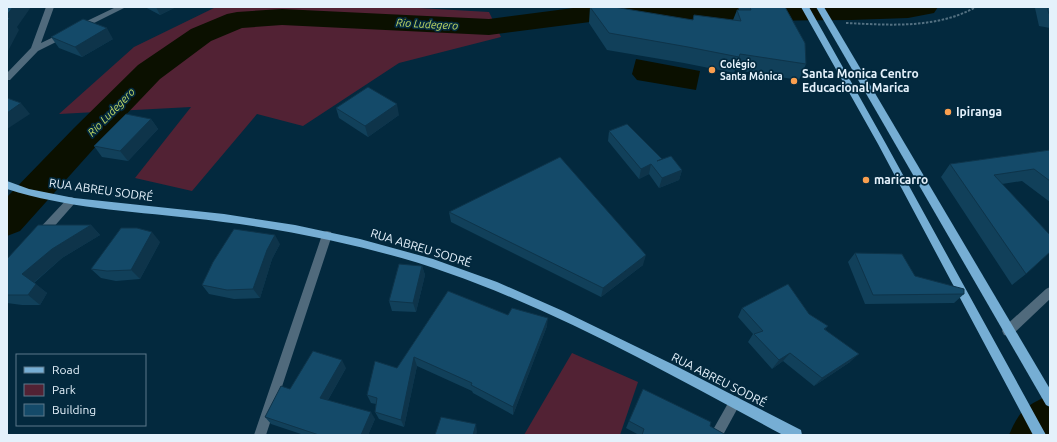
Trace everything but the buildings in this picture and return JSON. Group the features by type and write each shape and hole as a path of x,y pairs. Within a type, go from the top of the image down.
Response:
{"main road":[{"path":"805,7 882,144 1040,435"},
{"path":"820,7 1050,401"},
{"name":"RUA ABREU SODRÉ","path":"7,185 27,192 71,201 125,209 238,221 327,235 393,250 450,268 516,294 588,328 735,402 796,435"}],"street":[{"path":"35,49 50,7"},
{"path":"7,78 35,49 122,7"},
{"path":"34,242 71,201"},
{"path":"260,435 327,235"},
{"path":"1008,331 1050,292"},
{"path":"716,435 735,402"}],"path":[{"path":"831,25 890,25 936,22 971,11 976,7"}],"green space":[{"path":"216,7 401,7 489,12 501,37 399,63 303,126 257,114 192,191 135,178 191,107 59,114 134,47"},
{"path":"572,353 638,382 620,435 524,435"}],"shaded area":[{"path":"636,59 700,71 696,90 637,80 632,74"}],"waterway":[{"name":"Rio Ludegero","path":"7,221 86,136 149,72 201,35 237,20 282,17 489,27 590,14 851,12 908,10 925,7"},
{"path":"1034,435 1050,419"}],"place":[{"name":"Colégio Santa Mônica","path":"712,70"},
{"name":"Santa Monica Centro Educacional Marica","path":"794,81"},
{"name":"Ipiranga","path":"948,112"},
{"name":"maricarro","path":"866,180"}]}
